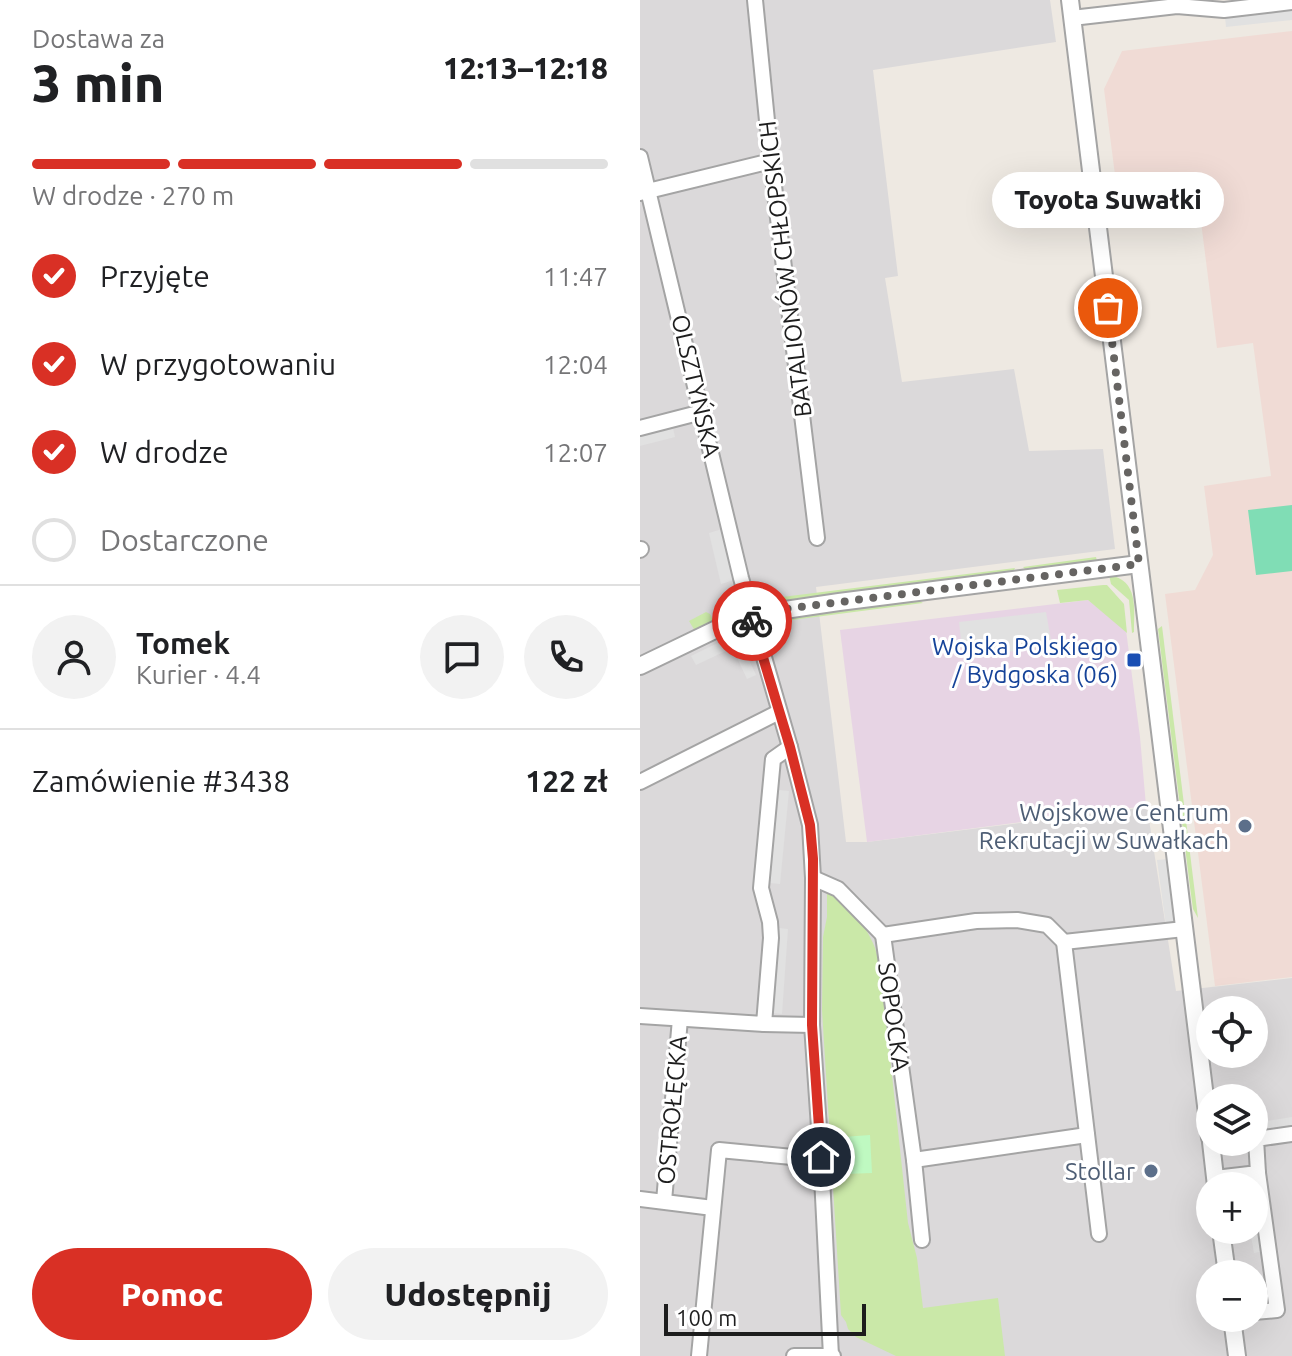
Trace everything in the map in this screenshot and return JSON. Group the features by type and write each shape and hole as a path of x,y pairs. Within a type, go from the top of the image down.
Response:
{"street":[{"name":"BATALIONÓW CHŁOPSKICH","path":"755,0 771,161 817,538"},
{"path":"1070,0 1203,1084"},
{"path":"1072,18 1177,6 1224,10 1292,2"},
{"name":"OLSZTYŃSKA","path":"640,157 644,192 751,615 810,825 813,878 812,1025 832,1356"},
{"path":"644,192 771,161"},
{"path":"640,428 702,412"},
{"path":"640,666 751,615 1139,564"},
{"path":"640,782 779,712"},
{"path":"764,1024 771,938 761,888 773,759 790,747"},
{"path":"813,878 838,889 883,935"},
{"name":"SOPOCKA","path":"922,1240 883,935 976,921 1017,920 1047,925 1064,942"},
{"path":"1099,1234 1064,942 1184,929"},
{"path":"640,1016 812,1025"},
{"name":"OSTROŁĘCKA","path":"664,1201 680,1019"},
{"path":"1258,1172 1256,1139 1292,1134"},
{"path":"914,1160 1087,1135"},
{"path":"699,1356 719,1150 821,1157"},
{"path":"640,1199 713,1208"},
{"path":"1268,1225 1284,1309"},
{"path":"1234,1332 1237,1356"},
{"path":"794,1356 832,1356"}],"shaded area":[{"path":"640,0 1050,0 1056,42 873,70 898,276 885,278 902,382 1014,369 1029,451 1103,449 1115,549 816,587 846,842 867,842 1147,807 1176,991 1292,978 1292,1356 640,1356"},
{"path":"1292,9 1292,20 1226,27 1225,17"},
{"path":"1292,31 1292,977 1215,986 1165,594 1195,590 1213,555 1204,486 1271,476 1253,343 1217,348 1199,206 1120,214 1104,89 1122,51"},
{"path":"673,428 675,437 640,446 640,436"},
{"path":"729,527 741,578 721,584 709,533"},
{"path":"1088,600 1126,630 1146,806 867,842 840,630"},
{"path":"1046,612 1052,646 963,658 959,622"},
{"path":"726,639 730,649 696,665 691,656"},
{"path":"742,645 756,675 747,679 733,649"},
{"path":"779,790 789,791 780,884 770,883"},
{"path":"1168,859 1176,924 1166,926 1157,860"},
{"path":"779,928 788,929 782,1014 773,1013"},
{"path":"1292,1117 1292,1128 1268,1131 1268,1121"},
{"path":"1252,1244 1263,1244 1264,1251 1254,1253"}],"green space":[{"path":"1292,505 1292,571 1256,575 1248,510"},
{"path":"1096,557 1097,561 1026,570 1023,567"},
{"path":"1015,568 1013,572 780,602 782,597"},
{"path":"1109,575 1119,578 1130,589 1134,605 1132,633 1129,600 1111,584"},
{"path":"1107,585 1124,604 1127,633 1088,600 1060,603 1057,590"},
{"path":"917,600 923,603 785,621 783,617"},
{"path":"706,612 714,622 695,631 689,621"},
{"path":"1162,626 1198,918 1193,909 1158,629"},
{"path":"827,888 862,923 878,957 908,1223 917,1258 923,1308 998,1298 1005,1356 896,1356 856,1337 841,1315 822,1010"},
{"path":"870,1135 872,1173 845,1174 843,1137"}],"way so far":[{"path":"752,621 751,615 777,610 1139,564 1108,308"}],"place":[{"name":"Toyota Suwałki","path":"1108,308"},
{"name":"Wojska Polskiego / Bydgoska (06)","path":"1134,660"},
{"name":"Wojskowe Centrum Rekrutacji w Suwałkach","path":"1245,826"},
{"name":"Stollar","path":"1151,1171"}],"route":[{"path":"752,621 810,825 813,859 812,1025 821,1157"}]}
